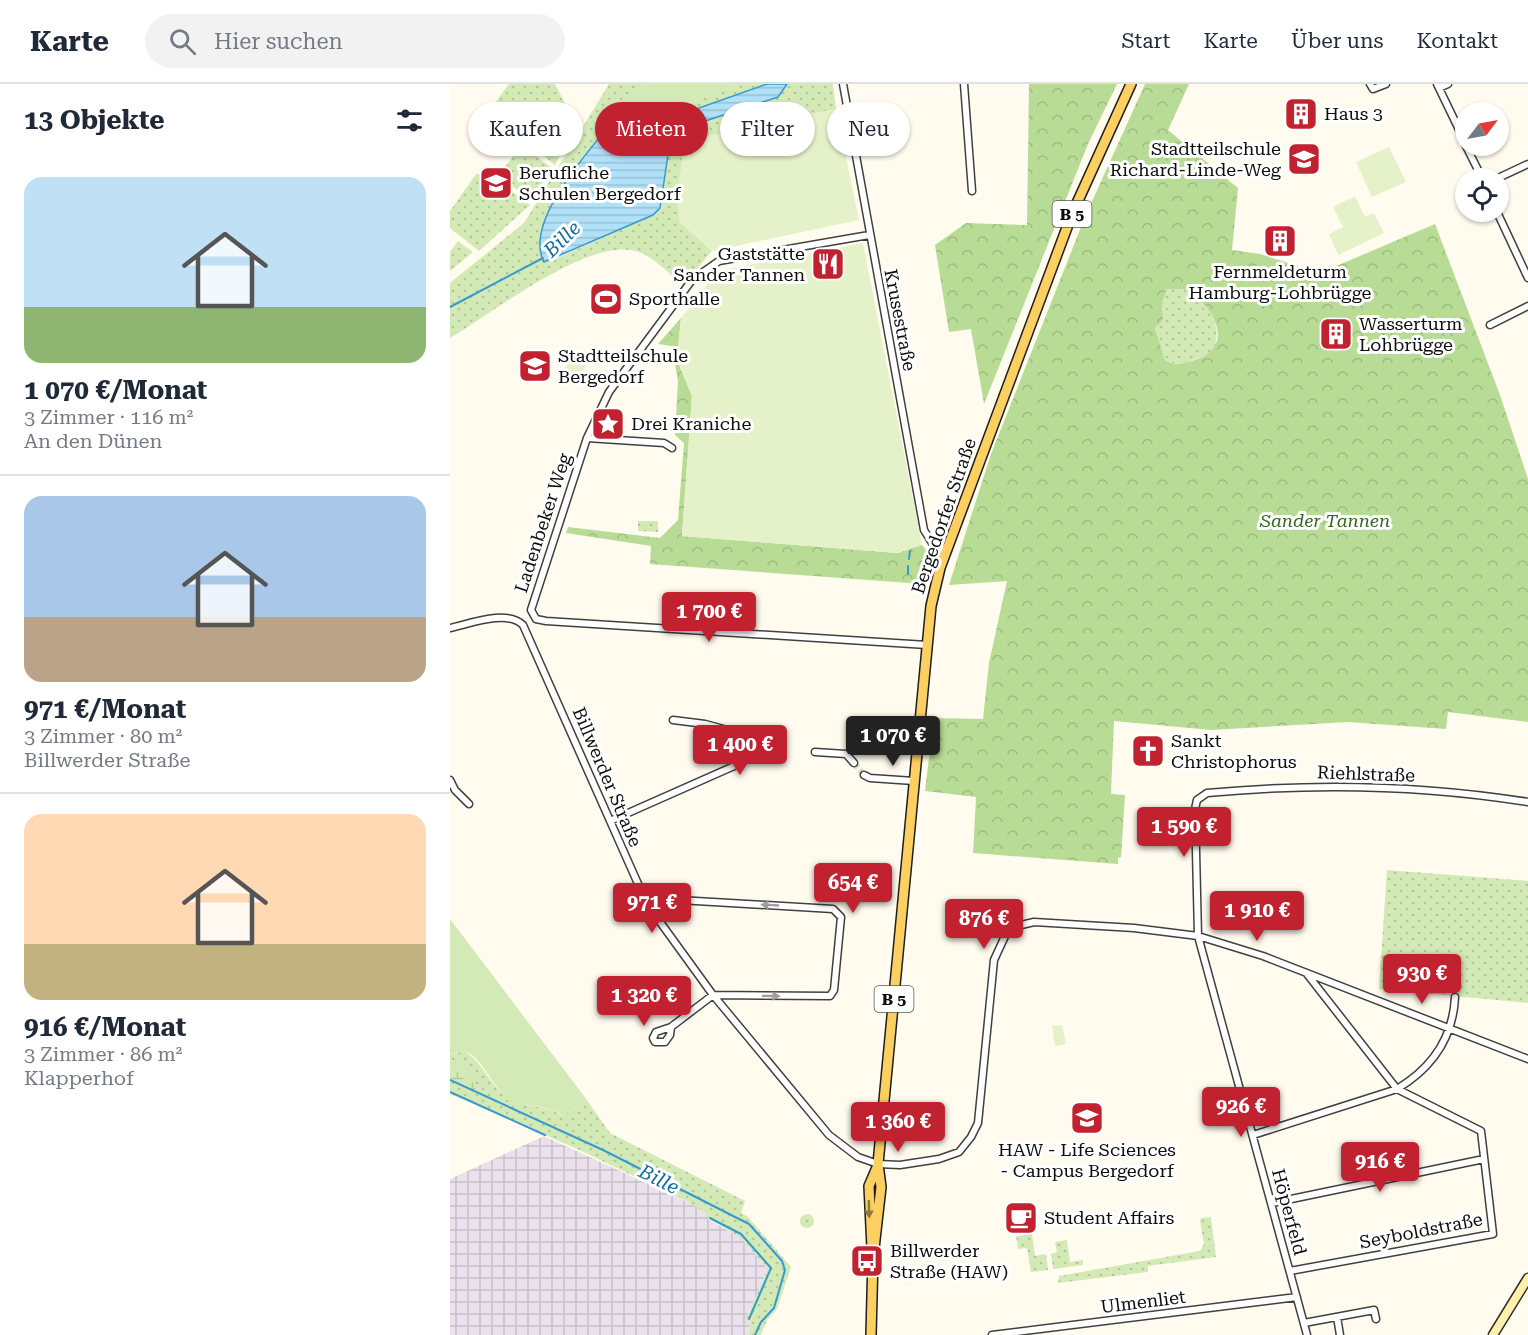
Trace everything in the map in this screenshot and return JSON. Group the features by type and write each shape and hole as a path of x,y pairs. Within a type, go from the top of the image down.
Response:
{"main road":[{"name":"Bergedorfer Straße","path":"871,1335 873,1257 881,1187 878,1164 931,606 946,551 1072,214 1131,84"}],"street":[{"name":"Krusestraße","path":"843,84 924,530 932,543 946,551"},
{"path":"964,84 972,191"},
{"path":"1370,84 1373,89 1386,84"},
{"path":"1448,84 1438,86 1455,122"},
{"path":"1509,173 1528,164"},
{"path":"1502,222 1528,278"},
{"name":"Ladenbeker Weg","path":"869,235 719,261 703,270 692,280 609,392 587,438 531,610 535,617 546,621 927,645"},
{"path":"1490,325 1528,306"},
{"name":"Ladenbeker Weg","path":"587,438 664,443 672,448"},
{"name":"Billwerder Straße","path":"450,628 504,619 515,619 523,625 647,904 713,995 829,1135 858,1157 878,1164"},
{"path":"609,821 741,763 744,745 742,734 705,724 673,720"},
{"path":"815,752 846,754 854,763"},
{"path":"864,775 868,778 914,781"},
{"path":"450,780 455,790 469,804"},
{"name":"Riehlstraße","path":"1204,794 1302,787 1415,790 1528,802"},
{"name":"Höperfeld","path":"1204,794 1197,800 1195,809 1198,936 1307,1335"},
{"path":"647,904 662,899 833,909 839,913 841,921 834,990 830,996 713,995 671,1027"},
{"path":"878,1164 894,1166 939,1159 958,1152 971,1137 978,1123 994,960 1006,934 1017,926 1034,922 1134,928 1198,936 1307,973 1528,1059"},
{"path":"1307,973 1397,1089"},
{"path":"1253,1135 1397,1089 1418,1076 1436,1057 1450,1029 1454,1016 1455,998"},
{"name":"Seyboldstraße","path":"1290,1271 1493,1234 1481,1131 1397,1089"},
{"path":"1272,1203 1484,1159"},
{"path":"1493,1335 1528,1278"},
{"name":"Ulmenliet","path":"992,1335 1297,1297"},
{"path":"1304,1323 1374,1310 1376,1319"},
{"path":"1337,1317 1340,1335"}],"shaded area":[{"path":"544,1136 694,1205 708,1215 708,1219 742,1239 768,1269 746,1319 751,1321 748,1335 450,1335 450,1179"}],"green space":[{"path":"509,84 555,84 564,102 496,102"},
{"path":"609,84 644,84 631,101 598,102"},
{"path":"644,84 739,84 692,102 631,101"},
{"path":"739,84 833,84 835,102 827,102 827,111 815,113 815,102 720,102 720,134 708,136 708,102 692,102"},
{"path":"1029,84 1117,84 1088,144 984,404 971,329 949,332 935,245 966,223 1027,225"},
{"name":"Sander Tannen","path":"1145,84 1189,84 1168,130 1238,188 1232,250 1260,254 1320,273 1435,224 1500,395 1528,479 1528,722 1448,712 1446,729 1348,722 1211,730 1114,721 1111,794 1125,795 1121,857 1118,858 1118,864 973,853 976,797 925,791 934,718 983,719 989,663 1007,581 949,585 991,454 1085,217","holes":["1167,289 1189,289 1208,308 1214,319 1217,340 1213,349 1203,356 1188,362 1173,363 1165,360 1155,328 1163,320 1162,303"]},
{"path":"595,107 595,144 552,201 541,253 555,259 653,215 660,208 668,156 695,156 679,221 712,251 683,285 645,254 619,250 595,254 542,279 450,338 450,283 524,223 565,156 583,156 583,127"},
{"path":"827,111 827,156 846,156 859,220 712,251 679,221 677,196 682,156 708,156 708,136 720,134 720,156 815,156 815,113"},
{"path":"1389,147 1406,182 1372,197 1356,162"},
{"path":"513,156 536,156 553,169 532,197 528,198 498,176"},
{"path":"544,156 560,156 555,165"},
{"path":"476,174 488,174 530,205 479,251 450,228 450,211"},
{"path":"1355,196 1365,217 1374,213 1384,233 1338,255 1329,234 1343,227 1333,207"},
{"path":"458,241 473,252 450,271 450,252"},
{"path":"863,243 922,545 898,553 682,536 692,396 677,359 681,318 718,271"},
{"path":"1167,289 1189,289 1203,302 1216,324 1216,342 1213,351 1183,363 1165,360 1155,328 1163,320 1162,303"},
{"path":"681,318 677,360 692,396 682,536 897,553 922,545 930,555 923,584 650,564 651,546 566,533 568,527 660,538 678,520 684,443 675,435 678,381 672,346 658,344"},
{"path":"579,350 591,360 573,382 561,372"},
{"path":"638,521 658,521 658,532 638,531"},
{"path":"1387,870 1528,881 1528,1003 1379,989"},
{"path":"450,919 587,1100 563,1116 549,1109 509,1099 470,1054 459,1052 450,1055"},
{"path":"1062,1025 1066,1044 1055,1046 1052,1026"},
{"path":"464,1051 510,1099 563,1116 587,1100 610,1133 745,1201 741,1213 748,1217 791,1267 777,1309 767,1320 761,1335 748,1335 751,1322 746,1319 768,1269 742,1239 708,1218 708,1215 694,1205 575,1148 450,1094 450,1080 475,1091 452,1060 450,1061 450,1055"},
{"path":"450,1061 462,1061 476,1084 475,1091 450,1080"},
{"path":"807,1214 812,1216 814,1221 812,1226 807,1228 802,1226 800,1221 802,1216"},
{"path":"1211,1217 1216,1257 1148,1266 1148,1272 1058,1283 1059,1276 1200,1251 1204,1244 1200,1221 1201,1218"},
{"path":"1032,1234 1035,1256 1046,1254 1048,1270 1031,1272 1027,1248 1018,1249 1016,1236"},
{"path":"1067,1240 1070,1262 1083,1260 1083,1265 1053,1269 1051,1254 1057,1252 1055,1242"}],"water":[{"path":"767,84 787,84 778,97 763,102 720,102 720,116 708,120 708,105"},
{"path":"595,143 595,156 668,156 660,208 653,215 544,262 540,247 542,230 548,212 558,193"}],"waterway":[{"name":"Bille","path":"450,307 543,258"},
{"path":"909,559 910,551"},
{"path":"908,566 908,574"},
{"name":"Bille","path":"450,1080 603,1150 749,1224 782,1261 785,1270 774,1308 761,1322 755,1335"},
{"path":"450,1092 545,1135"},
{"path":"710,1218 741,1234 771,1268 749,1319"}],"tunnel":[{"path":"854,763 864,775"}],"place":[{"name":"Haus 3","path":"1301,114"},
{"name":"Stadtteilschule Richard-Linde-Weg","path":"1304,159"},
{"name":"Berufliche Schulen Bergedorf","path":"496,183"},
{"name":"Fernmeldeturm Hamburg-Lohbrügge","path":"1280,241"},
{"name":"Gaststätte Sander Tannen","path":"828,264"},
{"name":"Sporthalle","path":"606,299"},
{"name":"Wasserturm Lohbrügge","path":"1336,334"},
{"name":"Stadtteilschule Bergedorf","path":"535,366"},
{"name":"Drei Kraniche","path":"608,424"},
{"name":"Sankt Christophorus","path":"1148,751"},
{"name":"HAW - Life Sciences - Campus Bergedorf","path":"1087,1118"},
{"name":"Student Affairs","path":"1021,1218"},
{"name":"Billwerder Straße (HAW)","path":"867,1261"}]}
